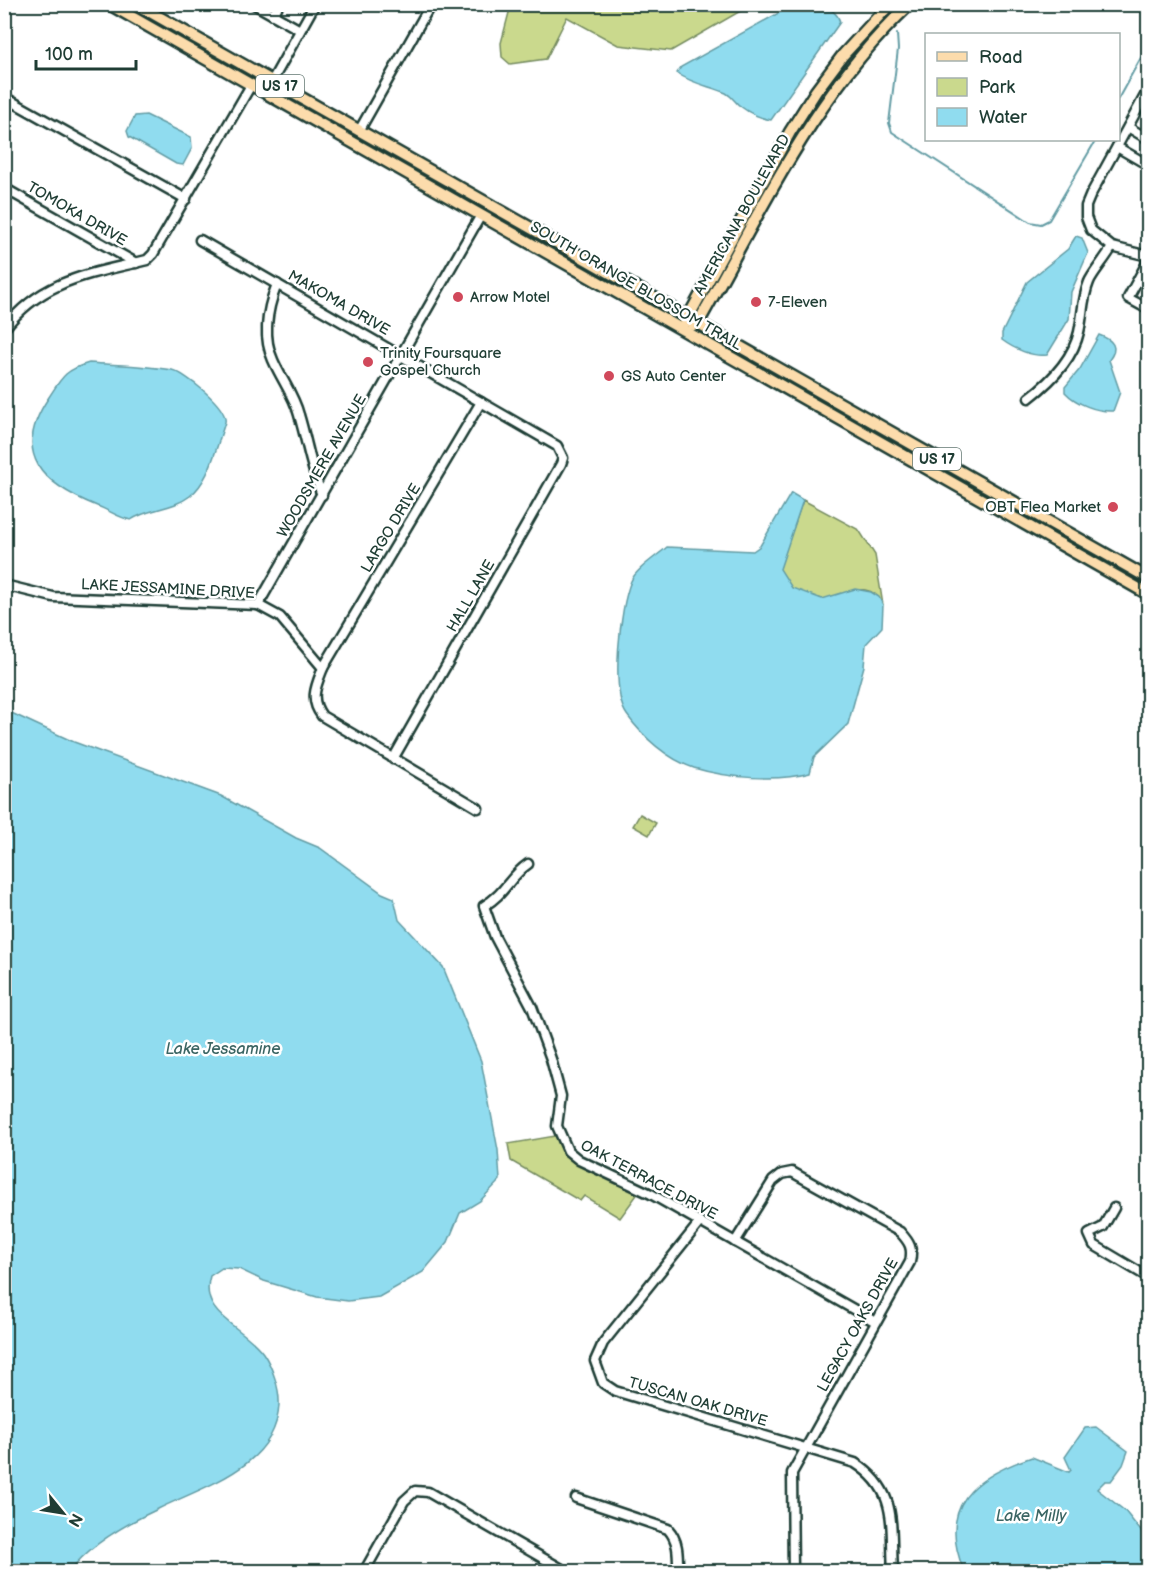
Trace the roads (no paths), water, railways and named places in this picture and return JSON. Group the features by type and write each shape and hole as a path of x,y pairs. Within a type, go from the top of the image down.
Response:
{"main road":[{"name":"SOUTH ORANGE BLOSSOM TRAIL","path":"109,4 1149,594"},
{"name":"SOUTH ORANGE BLOSSOM TRAIL","path":"136,4 1149,579"},
{"name":"AMERICANA BOULEVARD","path":"683,330 686,316 790,132 843,55 890,4"},
{"name":"AMERICANA BOULEVARD","path":"698,323 801,139 873,39 910,4"},
{"path":"334,132 353,134 359,131"},
{"path":"364,149 370,146 387,147"},
{"path":"683,330 698,323"},
{"path":"953,484 968,488 982,484"},
{"path":"1075,553 1090,550 1104,553"}],"street":[{"path":"254,4 300,30"},
{"path":"273,15 279,4"},
{"path":"272,81 315,4"},
{"path":"359,131 431,4"},
{"path":"4,329 13,318 64,280 147,260 153,254 186,199 250,86"},
{"path":"1149,90 1086,206 1086,217 1091,230 1112,247 1149,256"},
{"path":"4,97 186,199"},
{"path":"1128,127 1149,139"},
{"path":"790,132 801,139"},
{"path":"1117,147 1149,165"},
{"name":"TOMOKA DRIVE","path":"4,188 136,263"},
{"path":"746,210 758,217"},
{"name":"WOODSMERE AVENUE","path":"258,605 481,215"},
{"name":"MAKOMA DRIVE","path":"200,240 401,354 556,446"},
{"path":"1029,398 1048,383 1070,354 1079,333 1082,299 1090,278 1102,266 1112,247"},
{"path":"1149,261 1128,298 1149,309"},
{"path":"278,284 268,317 269,344 272,358 298,412 315,478 322,495"},
{"name":"LARGO DRIVE","path":"323,668 481,402"},
{"name":"HALL LANE","path":"393,759 561,464 563,458 556,446"},
{"name":"LAKE JESSAMINE DRIVE","path":"4,585 53,597 258,605 280,617 323,668"},
{"path":"323,668 314,693 314,706 322,716 478,808"},
{"name":"OAK TERRACE DRIVE","path":"528,864 515,873 500,897 484,906 495,937 515,970 551,1059 561,1096 557,1126 568,1151 579,1160 651,1194 876,1322"},
{"name":"LEGACY OAKS DRIVE","path":"735,1242 773,1180 782,1174 792,1172 900,1232 913,1250 910,1262 792,1473 790,1489 793,1572"},
{"path":"1113,1208 1103,1227 1089,1234 1094,1245 1149,1277"},
{"name":"TUSCAN OAK DRIVE","path":"700,1222 603,1343 595,1361 597,1373 603,1383 615,1391 806,1447"},
{"path":"806,1447 855,1463 870,1473 882,1489 891,1508 893,1572"},
{"path":"364,1572 404,1501 415,1491 428,1492 567,1572"},
{"path":"576,1498 668,1528 675,1536 678,1549 678,1572"}],"water":[{"path":"793,5 814,5 827,8 837,15 840,22 771,120 747,111 726,93 677,73 681,67"},
{"path":"146,115 191,137 192,148 183,165 176,164 129,137 127,131 135,116"},
{"path":"1076,236 1082,238 1088,253 1071,292 1069,319 1047,355 1029,354 1002,340 1002,333 1027,282 1068,249"},
{"path":"1099,335 1108,339 1114,348 1109,360 1120,392 1113,411 1087,406 1065,392 1065,387 1080,369"},
{"path":"89,363 141,366 178,372 195,384 220,408 225,422 216,451 204,479 190,496 176,504 145,513 131,520 126,519 61,488 38,465 33,451 32,435 38,417 57,384 65,375 74,368"},
{"path":"791,493 803,500 780,569 792,588 822,599 855,589 871,592 879,597 883,605 882,627 866,644 864,666 848,724 814,757 810,773 797,776 752,778 694,768 674,759 648,739 627,715 622,704 619,688 618,649 623,610 631,581 642,567 667,547 753,551 760,546"},
{"name":"Lake Jessamine","path":"5,710 74,742 221,796 296,838 320,848 382,893 394,898 399,920 443,967 481,1061 498,1150 500,1180 480,1201 460,1213 448,1242 423,1272 379,1297 348,1301 317,1297 264,1281 239,1269 222,1268 210,1276 208,1290 216,1311 255,1344 263,1353 272,1371 279,1399 275,1426 265,1444 252,1459 235,1472 122,1528 88,1552 70,1571 5,1571"},
{"name":"Lake Milly","path":"1096,1427 1128,1451 1123,1465 1111,1481 1105,1481 1097,1489 1125,1511 1148,1540 1148,1571 964,1571 957,1548 955,1529 958,1512 966,1497 977,1485 993,1474 1032,1457 1069,1472 1071,1470 1065,1457 1085,1428"}],"waterway":[{"path":"897,34 898,49 889,123 892,132 1030,222 1041,224 1049,220 1095,141"},
{"path":"1120,95 1148,45"}],"place":[{"name":"Arrow Motel","path":"458,297"},
{"name":"7-Eleven","path":"756,302"},
{"name":"Trinity Foursquare Gospel Church","path":"368,362"},
{"name":"GS Auto Center","path":"609,376"},
{"name":"OBT Flea Market","path":"1113,507"}]}
